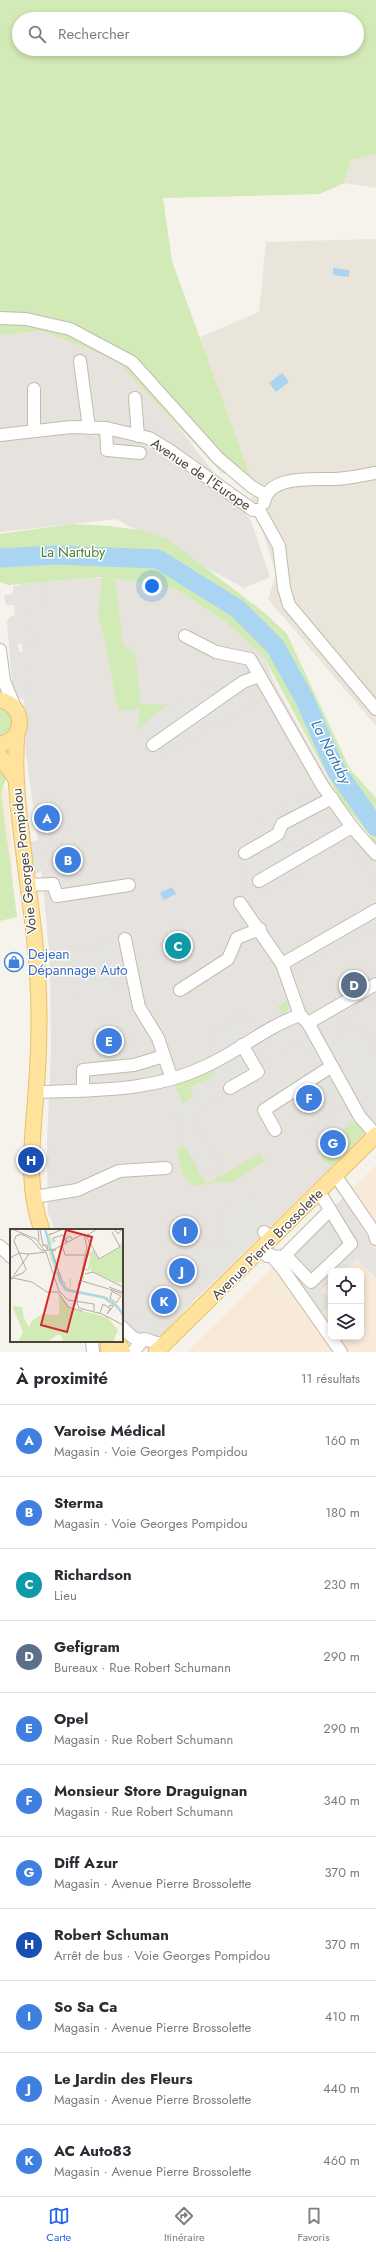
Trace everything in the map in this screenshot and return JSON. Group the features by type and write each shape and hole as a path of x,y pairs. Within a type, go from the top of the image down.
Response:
{"main road":[{"path":"0,700 8,703 16,710"},
{"name":"Voie Georges Pompidou","path":"16,710 20,724 17,734 15,778 28,885 39,1016 36,1092 31,1160 34,1198 42,1229"},
{"path":"0,744 9,742 17,734"},
{"name":"Voie Georges Pompidou","path":"0,756 15,778"},
{"name":"Avenue Pierre Brossolette","path":"156,1352 169,1347 376,1135"},
{"name":"Avenue Pierre Brossolette","path":"169,1347 214,1290 269,1243 327,1204 340,1182 376,1145"},
{"path":"108,1342 109,1352"},
{"path":"118,1342 124,1352"}],"street":[{"path":"0,318 26,319 70,329 132,362 218,458 252,487 266,495"},
{"path":"80,361 89,428"},
{"path":"34,389 34,431"},
{"path":"135,398 138,436"},
{"name":"Avenue de l'Europe","path":"0,435 71,427 106,428 149,438 169,450 253,510 259,510"},
{"path":"106,428 107,450 140,453"},
{"path":"376,472 338,479 306,479 283,483 271,489 266,495 264,505 259,510 279,546 284,588 289,605 376,709"},
{"path":"185,636 216,652 250,658 259,676 332,798 352,827 376,854"},
{"path":"0,650 2,684 16,710"},
{"path":"153,745 243,682 259,676"},
{"path":"245,852 278,834 282,824 332,798"},
{"path":"259,881 352,827"},
{"path":"28,885 54,884 57,896 129,886"},
{"path":"240,903 260,929 282,964 304,1019 360,1117 376,1135"},
{"path":"282,964 376,910"},
{"path":"180,990 228,959 237,938 260,929"},
{"path":"125,939 139,1007 158,1038 172,1079"},
{"path":"36,1092 143,1087 172,1079 207,1066 279,1022 304,1019 376,984"},
{"path":"230,1088 258,1072 242,1046"},
{"path":"83,1090 82,1070 134,1065 164,1056"},
{"path":"275,1130 264,1110 332,1066"},
{"path":"34,1198 77,1190 119,1171 166,1168"},
{"path":"340,1182 374,1232 376,1239"},
{"path":"269,1243 284,1256 287,1257 311,1282 351,1244 327,1204 284,1256"},
{"path":"269,1243 282,1268 341,1352"},
{"path":"0,1246 10,1256"},
{"path":"123,1328 136,1340 146,1339 169,1347"},
{"path":"132,1352 142,1340"},
{"path":"92,1342 93,1352"}],"shaded area":[{"path":"376,154 376,188 344,183 351,160"},
{"path":"376,239 376,726 268,599 276,574 200,337 259,312 266,242"},
{"path":"42,331 119,362 180,429 251,521 270,577 244,588 116,519 0,532 0,335"},
{"path":"92,578 115,578 175,589 224,621 264,657 276,686 340,800 376,847 376,1124 198,1296 150,1347 143,1350 123,1336 123,1229 55,1229 48,1213 47,1143 51,1052 50,961 40,855 26,755 20,584"},
{"path":"42,583 44,603 28,605 33,643 18,644 19,652 27,651 28,662 30,695 23,699 13,695 7,621 10,617 15,615 14,605 6,605 4,595 13,594 13,586"},
{"path":"240,668 258,702 166,754 161,747 149,753 138,731 157,712"},
{"path":"0,783 8,791 13,885 0,887"},
{"path":"306,795 326,829 295,845 299,851 327,846 330,853 252,898 241,882 249,877 236,854 266,838 257,820"},
{"path":"354,838 376,862 376,886 350,841"},
{"path":"39,840 42,870 34,876 31,842"},
{"path":"376,917 376,926 295,972 291,965"},
{"path":"107,940 113,940 116,1002 74,1002 71,951 96,946"},
{"path":"369,994 372,1000 334,1022 343,1035 360,1025 376,1053 376,1124 374,1126 316,1024"},
{"path":"242,1014 254,1033 219,1053 208,1035"},
{"path":"293,1028 308,1033 341,1097 328,1105 316,1084 290,1100 281,1088 296,1079 302,1082 319,1068 314,1068 298,1041 265,1060 268,1066 261,1071 266,1078 255,1084 251,1077 226,1092 214,1071 283,1029"},
{"path":"212,1078 224,1098 191,1116 223,1169 204,1180 181,1138 184,1128 174,1114 168,1090 166,1090 175,1086 183,1104 193,1096 191,1087"},
{"path":"342,1106 349,1125 339,1132 336,1129 319,1144 310,1131"},
{"path":"376,1165 376,1352 187,1352"},
{"path":"255,1197 275,1221 217,1279 209,1272 214,1281 198,1296 188,1285 205,1268 193,1257 191,1249 225,1243 218,1208"},
{"path":"343,1198 376,1251 376,1278 357,1259 346,1268 328,1268 328,1285 321,1291 328,1297 328,1307 320,1314 281,1259"},
{"path":"154,1306 165,1317 154,1327 162,1335 150,1347 136,1350 123,1336 123,1311 132,1319 139,1320"}],"green space":[{"path":"0,0 376,0 376,154 351,160 344,183 320,194 163,198 172,261 251,479 222,473 117,361 42,331 0,335"},
{"name":"La Nartuby","path":"71,524 110,526 144,531 169,540 265,613 287,634 350,769 376,798 376,847 370,840 372,838 341,801 264,657 224,621 175,589 115,578 123,644 135,653 141,704 169,705 157,712 138,731 140,709 118,711 106,645 98,615 102,577 8,585 0,582 0,534"},
{"path":"0,709 7,712 11,720 11,724 9,731 0,736"},
{"path":"0,769 6,778 1,793 17,917 0,921"},
{"path":"290,999 288,1010 282,1015 277,1007"},
{"path":"214,1071 216,1075 191,1087 193,1096 183,1104 175,1086"},
{"path":"349,1121 359,1125 364,1133 331,1166 321,1155 321,1150 325,1146 331,1152 342,1142 337,1137 341,1134 339,1132 349,1125"},
{"path":"185,1147 206,1184 193,1186 182,1174 177,1149"},
{"path":"260,1153 265,1161 230,1183 216,1182 206,1184"}],"water":[{"path":"333,268 349,270 349,277 333,275"},
{"path":"282,373 289,382 276,392 269,383"},
{"path":"172,887 176,894 164,900 160,893"}],"waterway":[{"name":"La Nartuby","path":"0,558 55,555 158,559 238,609 275,646 304,698 336,770 376,827"}],"place":[{"name":"Varoise Médical","path":"47,818"},
{"name":"Sterma","path":"68,860"},
{"name":"Richardson","path":"178,946"},
{"name":"Dejean Dépannage Auto","path":"14,962"},
{"name":"Gefigram","path":"354,985"},
{"name":"Opel","path":"109,1041"},
{"name":"Monsieur Store Draguignan","path":"309,1098"},
{"name":"Diff Azur","path":"333,1143"},
{"name":"Robert Schuman","path":"31,1160"},
{"name":"So Sa Ca","path":"185,1231"},
{"name":"Le Jardin des Fleurs","path":"182,1271"},
{"name":"AC Auto83","path":"164,1301"}]}
